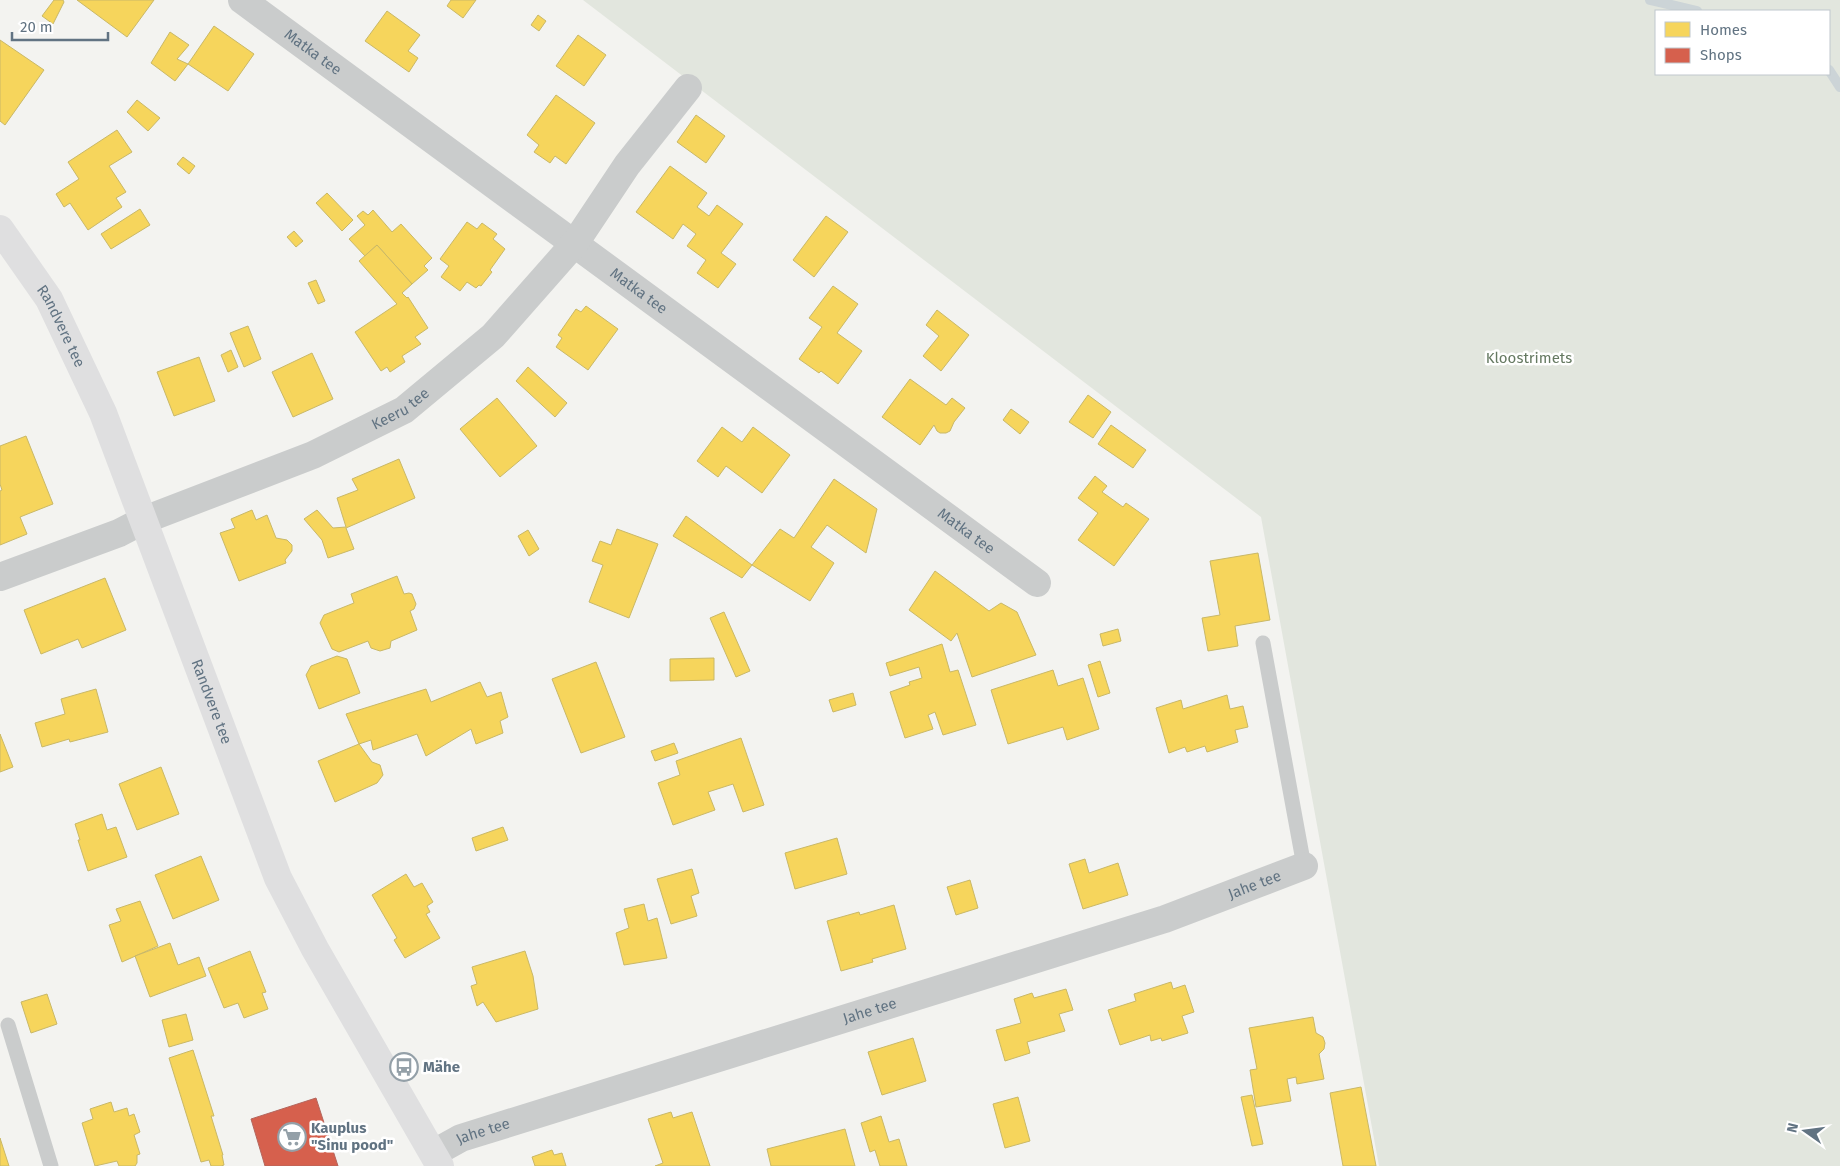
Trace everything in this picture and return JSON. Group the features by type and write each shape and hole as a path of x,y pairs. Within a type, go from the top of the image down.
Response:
{"main road":[{"name":"Randvere tee","path":"0,229 49,299 103,413 278,878 315,949 437,1159"}],"street":[{"name":"Matka tee","path":"242,0 1037,583"},
{"name":"Keeru tee","path":"0,576 120,534 144,520 313,455 404,410 493,336 575,243 628,165 688,88"},
{"name":"Jahe tee","path":"437,1159 461,1138 1165,919 1304,866"}],"lane":[{"path":"1263,643 1304,866"},
{"path":"8,1025 51,1166"}],"green space":[{"name":"Kloostrimets","path":"583,0 1840,0 1840,1166 1379,1166 1261,517"}],"building: Homes":[{"path":"54,0 63,0 64,2 53,24 42,16"},
{"path":"77,0 154,0 127,37"},
{"path":"451,0 476,0 463,18 447,6"},
{"path":"387,11 420,35 408,51 418,58 409,72 365,41"},
{"path":"538,15 546,21 539,31 531,25"},
{"path":"214,26 254,54 228,91 188,64"},
{"path":"170,32 189,45 177,59 188,64 175,81 151,63"},
{"path":"578,35 606,55 584,86 556,66"},
{"path":"0,40 44,70 5,125 0,121"},
{"path":"556,95 595,123 566,164 555,156 550,163 534,152 539,145 527,135"},
{"path":"137,100 160,118 148,131 127,112"},
{"path":"696,115 725,136 706,163 677,142"},
{"path":"117,130 132,152 109,166 126,192 116,198 122,207 88,230 70,203 64,207 56,194 79,179 68,162"},
{"path":"183,157 195,166 189,174 177,164"},
{"path":"670,166 707,193 697,207 709,216 717,205 743,224 721,253 736,264 718,288 697,273 706,260 687,246 696,234 683,224 673,239 636,212"},
{"path":"327,193 353,220 342,231 316,203"},
{"path":"140,209 150,225 111,249 101,234"},
{"path":"373,210 392,232 401,224 432,258 424,266 428,270 412,284 377,245 365,256 349,239 365,225 357,216 363,211 368,215"},
{"path":"826,216 848,232 814,277 793,260"},
{"path":"467,222 477,229 482,223 497,234 493,239 505,249 490,270 492,272 481,286 479,285 476,288 467,282 460,291 441,277 449,266 440,259"},
{"path":"294,231 303,241 296,247 287,237"},
{"path":"377,245 412,284 402,293 408,297 428,328 415,337 421,344 402,356 405,362 390,372 387,367 381,371 355,332 397,304 359,261"},
{"path":"316,280 325,301 318,304 308,283"},
{"path":"833,286 858,304 837,333 862,351 838,384 821,371 819,373 799,359 822,327 809,318"},
{"path":"586,306 618,329 588,370 556,347 562,338 558,335 576,309 581,312"},
{"path":"937,310 969,335 941,371 923,356 939,336 926,325"},
{"path":"248,326 261,359 244,367 230,333"},
{"path":"231,350 238,367 228,372 221,355"},
{"path":"312,353 333,399 293,417 272,372"},
{"path":"199,357 215,401 174,416 157,372"},
{"path":"528,367 567,403 555,417 516,381"},
{"path":"910,379 946,405 952,398 965,408 954,422 950,431 940,433 934,425 920,445 882,417"},
{"path":"1088,395 1111,412 1093,438 1069,422"},
{"path":"497,398 537,446 500,477 460,429"},
{"path":"1011,409 1029,422 1020,434 1003,420"},
{"path":"1111,425 1146,450 1133,468 1098,444"},
{"path":"722,427 742,442 753,427 790,455 762,493 726,466 718,477 697,461"},
{"path":"26,436 53,504 20,517 27,534 0,545 0,491 2,490 0,484 0,446"},
{"path":"399,459 415,498 346,528 354,549 328,558 322,540 304,519 317,510 333,528 346,527 337,498 358,490 352,479"},
{"path":"1095,476 1107,486 1102,492 1123,507 1126,503 1149,519 1114,566 1078,540 1098,513 1078,498"},
{"path":"834,479 877,509 866,553 827,525 811,547 834,563 810,601 752,565 780,529 794,538"},
{"path":"252,510 256,520 267,515 276,538 287,540 292,545 292,551 285,560 286,563 239,581 220,533 235,528 231,519"},
{"path":"686,516 752,565 742,578 673,536"},
{"path":"617,529 658,544 629,618 589,602 603,565 592,561 600,541 611,545"},
{"path":"528,530 539,549 529,556 518,536"},
{"path":"1258,553 1270,620 1235,626 1238,646 1208,651 1202,618 1220,615 1210,561"},
{"path":"935,571 989,611 1001,603 1017,612 1036,655 972,677 957,633 951,641 909,610"},
{"path":"397,576 404,594 412,594 416,604 414,609 410,611 417,630 391,641 390,648 380,651 371,648 368,641 339,652 332,649 320,623 324,615 354,603 351,594"},
{"path":"105,578 126,630 82,648 78,639 41,654 24,610"},
{"path":"724,612 750,671 736,677 710,618"},
{"path":"1118,629 1121,641 1103,646 1100,634"},
{"path":"942,644 950,672 958,670 976,725 943,735 935,712 928,715 933,729 905,738 890,692 910,685 909,682 922,678 919,667 890,676 886,663"},
{"path":"337,656 347,659 360,693 319,709 306,675 311,666"},
{"path":"714,658 714,680 670,681 670,659"},
{"path":"1100,661 1110,693 1098,697 1088,665"},
{"path":"596,662 625,737 581,753 552,679"},
{"path":"1053,670 1058,686 1083,678 1099,729 1067,740 1063,727 1008,744 991,690"},
{"path":"480,682 487,697 501,692 508,717 500,721 503,733 476,744 471,729 426,756 417,734 373,750 371,740 359,744 346,714 426,689 431,702"},
{"path":"96,689 108,732 70,742 69,739 42,747 35,723 65,714 61,699"},
{"path":"853,693 856,705 833,712 829,700"},
{"path":"1227,695 1230,709 1243,706 1248,727 1235,730 1238,742 1207,752 1205,746 1187,752 1185,747 1169,753 1156,708 1181,700 1183,709"},
{"path":"0,734 13,767 0,772"},
{"path":"741,738 764,805 743,812 733,784 708,792 715,810 673,825 658,783 680,775 676,761"},
{"path":"674,743 678,753 655,761 651,751"},
{"path":"359,744 372,762 380,765 383,775 377,783 335,802 318,761"},
{"path":"161,767 179,814 137,830 119,784"},
{"path":"102,814 107,830 116,827 127,857 88,871 75,824"},
{"path":"503,827 508,840 476,851 472,838"},
{"path":"837,838 847,874 795,889 785,853"},
{"path":"201,856 219,900 173,919 155,875"},
{"path":"1085,859 1089,873 1118,863 1128,895 1083,909 1069,864"},
{"path":"692,869 699,893 691,896 697,916 671,924 657,879"},
{"path":"406,874 414,887 422,883 433,902 427,906 430,912 426,914 440,938 405,958 394,940 397,938 372,895"},
{"path":"970,880 978,908 956,915 947,887"},
{"path":"140,901 158,946 122,962 109,925 121,921 116,909"},
{"path":"644,904 648,921 657,918 667,958 624,965 616,933 629,928 624,909"},
{"path":"894,905 906,949 872,959 873,962 841,971 827,921 859,912 860,915"},
{"path":"170,943 178,965 199,957 206,976 150,997 135,956"},
{"path":"250,951 266,992 262,993 268,1009 244,1018 238,1003 224,1008 208,968"},
{"path":"525,951 533,976 538,1009 496,1022 483,1002 477,1006 471,986 477,984 472,967"},
{"path":"1171,982 1173,989 1185,985 1194,1012 1182,1016 1188,1033 1162,1041 1161,1038 1151,1041 1150,1035 1120,1045 1108,1010 1136,1001 1134,994"},
{"path":"1066,989 1073,1010 1059,1014 1065,1031 1027,1042 1030,1053 1005,1061 996,1030 1021,1023 1014,999 1032,993 1034,998"},
{"path":"47,994 57,1024 31,1033 21,1002"},
{"path":"186,1014 193,1040 169,1047 162,1020"},
{"path":"1313,1017 1316,1033 1323,1037 1325,1043 1324,1049 1319,1054 1324,1079 1297,1084 1296,1077 1287,1079 1291,1101 1256,1107 1250,1070 1257,1069 1249,1028"},
{"path":"913,1038 926,1081 882,1095 868,1052"},
{"path":"193,1050 214,1116 211,1116 223,1155 224,1165 221,1166 211,1166 209,1160 201,1162 169,1058"},
{"path":"1361,1087 1376,1166 1343,1166 1330,1093"},
{"path":"1252,1095 1263,1144 1252,1146 1241,1097"},
{"path":"1018,1097 1030,1141 1005,1148 993,1104"},
{"path":"111,1102 114,1112 127,1108 129,1116 134,1114 140,1132 134,1135 140,1154 137,1155 135,1166 119,1166 117,1161 95,1166 82,1123 93,1119 90,1109"},
{"path":"671,1112 673,1118 692,1112 710,1166 655,1166 663,1163 648,1119"},
{"path":"881,1116 889,1142 899,1139 907,1166 880,1166 875,1150 870,1152 861,1123"},
{"path":"845,1129 855,1166 771,1166 767,1149"},
{"path":"0,1138 9,1166 0,1166"},
{"path":"552,1150 554,1155 562,1153 566,1166 535,1166 532,1157"}],"building: Shops":[{"name":"Kauplus \"Sinu pood\"","path":"316,1098 338,1166 265,1166 251,1119"}],"waterway":[{"path":"1650,0 1693,10"},
{"path":"1830,72 1840,87"}],"place":[{"name":"Mähe","path":"404,1067"},
{"name":"Kauplus \"Sinu pood\"","path":"292,1137"}]}
